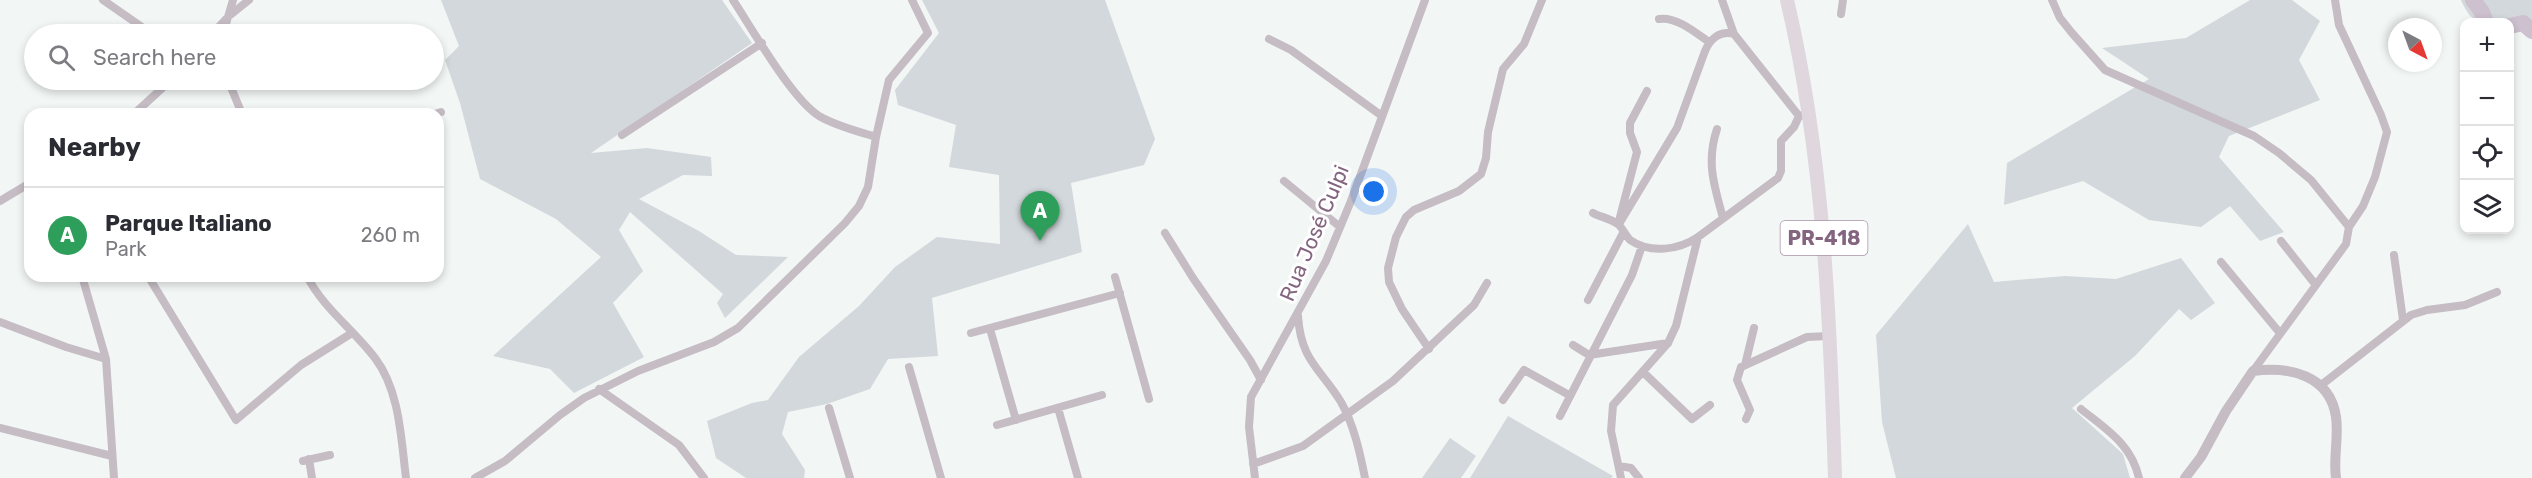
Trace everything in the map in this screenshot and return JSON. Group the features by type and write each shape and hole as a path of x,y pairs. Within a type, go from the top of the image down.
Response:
{"highway":[{"name":"PR-418","path":"1787,0 1800,55 1805,115 1826,251 1832,474"}],"street":[{"path":"103,0 138,24"},
{"path":"226,24 233,0"},
{"path":"221,24 249,0"},
{"path":"733,0 794,91 811,109 827,120 876,137"},
{"path":"475,478 505,460 560,415 599,389 638,371 714,342 749,319 839,230 860,206 868,187 889,80 928,33 912,0"},
{"name":"Rua José Culpi","path":"1255,478 1249,414 1251,397 1320,273 1340,227 1425,0"},
{"path":"1429,349 1402,309 1389,282 1388,268 1396,237 1406,217 1414,210 1459,191 1480,174 1486,158 1488,132 1503,69 1524,44 1542,0"},
{"path":"1593,213 1619,225 1623,232 1642,246 1665,248 1686,244 1698,237 1778,178 1781,171 1781,141 1805,115 1734,34 1722,0"},
{"path":"1841,14 1843,0"},
{"path":"2052,0 2061,18 2077,40 2105,70 2254,136 2296,166 2311,180 2349,227"},
{"path":"2185,478 2201,457 2226,411 2279,332 2346,244 2349,227 2369,192 2383,152 2386,132 2382,115 2338,25 2335,0"},
{"path":"1659,19 1666,18 1675,21 1709,42"},
{"path":"1619,225 1677,128 1709,42 1725,33 1734,34"},
{"path":"1269,39 1291,50 1382,116"},
{"path":"622,135 762,44"},
{"path":"141,108 160,90"},
{"path":"232,90 240,108"},
{"path":"1619,225 1637,152 1630,133 1630,123 1647,91"},
{"path":"1717,129 1711,147 1711,166 1723,218"},
{"path":"1284,181 1340,227"},
{"path":"1,198 24,186"},
{"path":"1588,300 1623,232"},
{"path":"1165,233 1261,380"},
{"path":"1621,478 1611,431 1613,405 1621,393 1668,343 1676,326 1698,237"},
{"path":"2281,241 2315,284"},
{"path":"1560,416 1632,275 1642,246"},
{"path":"2394,255 2403,320"},
{"path":"2221,262 2279,332"},
{"path":"1115,276 1149,399"},
{"path":"84,282 106,359 114,478"},
{"path":"152,282 236,420 301,365 352,333"},
{"path":"311,282 326,305 376,359 388,382 398,418 406,478"},
{"path":"1253,464 1303,446 1347,416 1405,371 1429,349 1474,305 1487,283"},
{"path":"2320,386 2403,320 2419,311 2465,305 2497,292"},
{"path":"971,333 1120,293"},
{"path":"1298,316 1299,335 1306,355 1336,394 1347,416 1365,478"},
{"path":"0,322 45,340 106,359"},
{"path":"990,328 1016,420"},
{"path":"1745,365 1754,328"},
{"path":"1746,419 1750,410 1738,384 1737,374 1745,365 1807,337 1830,336"},
{"path":"1573,345 1590,355 1668,343"},
{"path":"909,367 941,478"},
{"path":"2253,371 2287,369 2301,373 2320,386 2333,404 2336,417 2336,478"},
{"path":"1503,400 1524,370 1569,395"},
{"path":"1643,372 1692,419 1710,405"},
{"path":"599,389 673,440 704,478"},
{"path":"998,425 1102,395"},
{"path":"830,408 850,478"},
{"path":"1058,408 1078,478"},
{"path":"2081,409 2126,447 2134,461 2139,478"},
{"path":"0,428 112,456"},
{"path":"312,478 306,460 330,455"},
{"path":"1619,466 1631,468 1639,478"}],"shaded area":[{"path":"441,0 722,0 752,43 591,153 647,148 711,157 712,176 683,175 639,199 699,231 736,255 788,257 725,318 717,303 723,294 630,212 619,230 643,271 613,303 644,357 574,393 550,369 493,356 601,257 556,219 480,179 460,103 445,60 459,46"},
{"path":"922,0 1105,0 1155,139 1144,165 1071,183 1082,252 932,298 938,356 888,359 870,389 827,404 788,412 782,434 805,470 804,478 746,478 716,458 707,421 752,403 768,400 799,357 859,306 895,267 937,237 1000,244 999,175 949,167 956,125 898,105 895,90 939,33"},
{"path":"2250,0 2292,0 2320,21 2299,60 2320,100 2229,136 2219,157 2284,232 2260,241 2230,206 2201,227 2149,220 2083,181 2004,205 2007,163 2149,79 2102,48 2186,38"},
{"path":"2461,0 2532,0 2532,34 2526,26 2514,28 2514,18 2474,18 2465,9"},
{"path":"1968,224 1994,282 2065,276 2116,279 2181,258 2215,303 2191,320 2179,309 2135,356 2072,408 2123,454 2130,478 1896,478 1882,422 1876,335"},
{"path":"1508,416 1613,476 1611,478 1470,478"},
{"path":"1450,438 1476,456 1461,478 1422,478"}],"waterway":[{"path":"2473,0 2484,18"},
{"path":"2514,25 2523,23 2532,31"}],"place":[{"name":"Parque Italiano","path":"1040,241"}]}
